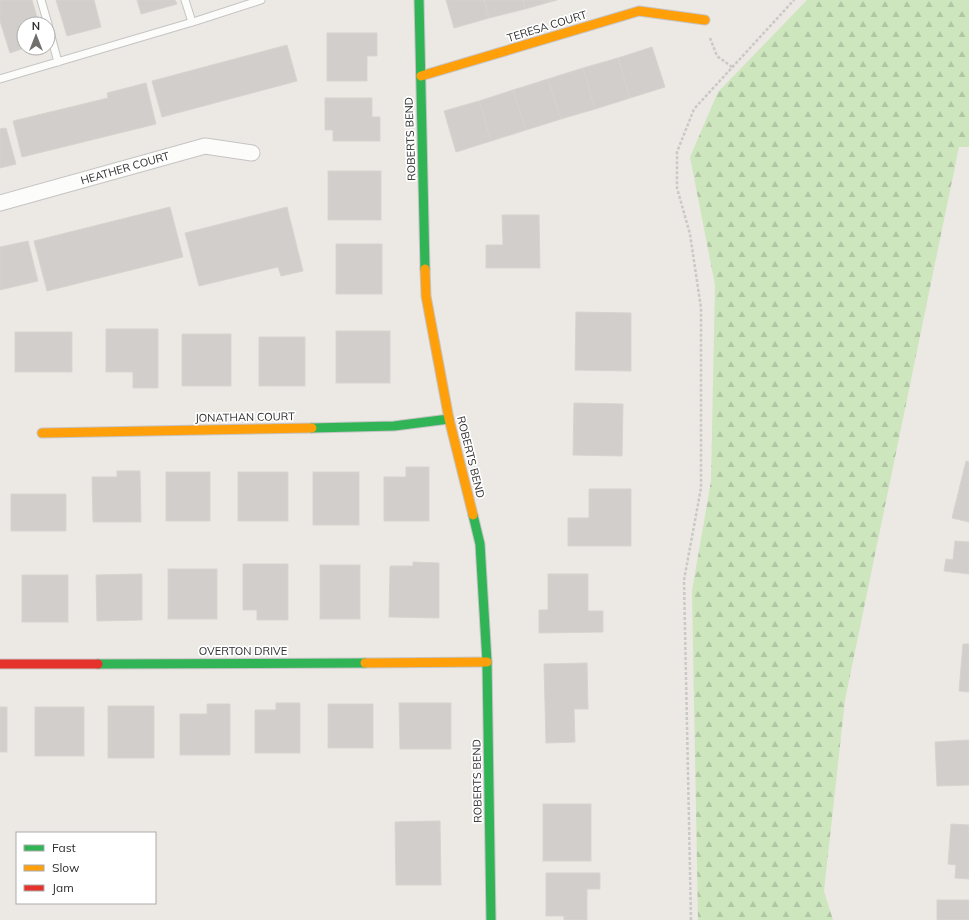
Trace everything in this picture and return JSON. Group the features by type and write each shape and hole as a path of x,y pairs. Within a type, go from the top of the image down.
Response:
{"street":[{"name":"ROBERTS BEND","path":"419,0 426,296 449,418 480,544 487,662 491,920"},
{"name":"TERESA COURT","path":"421,76 639,11 705,20"},
{"name":"HEATHER COURT","path":"0,203 205,146 252,153"},
{"name":"JONATHAN COURT","path":"42,433 394,426 449,418"},
{"name":"OVERTON DRIVE","path":"0,664 487,662"}],"lane":[{"path":"41,0 45,16"},
{"path":"185,0 192,22"},
{"path":"0,79 261,0"},
{"path":"56,55 58,62"}],"path":[{"path":"691,920 684,580 701,488 701,308 690,234 677,188 677,152 694,108 794,0"},
{"path":"705,20 717,56 732,67"}],"green space":[{"path":"807,0 969,0 969,147 959,147 845,700 824,891 833,920 698,920 692,591 711,481 715,285 690,157 718,92"}],"building":[{"path":"0,0 32,0 37,16 16,16 16,51 10,53 0,21"},
{"path":"56,0 94,0 101,27 67,36"},
{"path":"137,0 175,0 177,4 141,14"},
{"path":"446,0 484,0 489,18 454,28"},
{"path":"484,0 523,0 525,9 489,18"},
{"path":"523,0 557,0 525,9"},
{"path":"327,33 377,33 377,56 367,56 367,81 327,81"},
{"path":"287,45 297,81 162,117 152,81"},
{"path":"652,47 665,87 630,98 618,58"},
{"path":"618,58 630,98 595,109 583,68"},
{"path":"583,68 595,109 561,119 548,79"},
{"path":"548,79 561,119 526,130 513,90"},
{"path":"146,83 156,124 22,157 13,121 108,98 107,93"},
{"path":"513,90 526,130 491,141 479,101"},
{"path":"325,98 372,98 372,117 380,117 380,141 333,141 333,130 325,130"},
{"path":"479,101 491,141 456,152 444,111"},
{"path":"6,128 16,164 0,168 0,129"},
{"path":"328,171 381,171 381,220 328,220"},
{"path":"170,207 183,257 47,291 34,241"},
{"path":"287,207 303,271 281,276 278,267 199,286 185,233"},
{"path":"502,215 539,215 540,268 486,268 486,245 503,245"},
{"path":"28,241 38,281 0,290 0,247"},
{"path":"336,244 382,244 382,294 336,294"},
{"path":"576,312 631,313 631,371 575,370"},
{"path":"106,329 158,329 158,388 133,388 133,372 106,372"},
{"path":"336,331 390,331 390,383 336,383"},
{"path":"15,332 72,332 72,372 15,372"},
{"path":"182,334 231,334 231,386 182,386"},
{"path":"259,337 305,337 305,386 259,386"},
{"path":"574,403 623,404 622,456 573,455"},
{"path":"966,461 969,462 969,522 952,518"},
{"path":"406,467 429,467 429,521 384,521 384,477 406,477"},
{"path":"117,471 140,471 141,522 93,522 92,477 117,477"},
{"path":"166,472 210,472 210,521 166,521"},
{"path":"238,472 288,472 288,521 238,521"},
{"path":"313,472 359,472 359,525 313,525"},
{"path":"589,489 631,489 631,546 568,546 568,518 589,518"},
{"path":"11,494 66,494 66,531 11,531"},
{"path":"955,541 969,542 969,574 944,571 946,559 953,560"},
{"path":"413,562 439,563 439,618 389,617 390,566 413,566"},
{"path":"243,564 288,564 288,620 257,620 257,610 243,610"},
{"path":"320,565 360,565 360,619 320,619"},
{"path":"168,569 217,569 217,619 168,619"},
{"path":"142,574 142,620 97,621 96,575"},
{"path":"548,574 588,574 588,611 603,611 603,632 539,633 539,610 548,610"},
{"path":"22,575 68,575 68,622 22,622"},
{"path":"963,644 969,644 969,692 959,691"},
{"path":"587,663 588,709 574,709 575,742 546,743 544,664"},
{"path":"276,703 300,703 300,753 255,753 255,710 276,710"},
{"path":"399,703 451,703 451,749 400,749"},
{"path":"207,704 230,704 230,755 180,755 180,714 207,714"},
{"path":"328,704 373,704 373,748 328,748"},
{"path":"108,706 154,706 154,758 108,758"},
{"path":"0,707 7,707 7,752 0,752"},
{"path":"35,707 84,707 84,756 35,756"},
{"path":"969,740 969,785 937,786 935,742"},
{"path":"543,804 591,804 591,861 543,861"},
{"path":"440,821 441,885 396,885 395,822"},
{"path":"951,824 969,825 969,879 955,878 956,865 948,864"},
{"path":"546,873 600,873 600,889 587,889 587,920 564,920 564,916 546,916"},
{"path":"937,900 969,900 969,920 937,920"}],"traffic: fast":[{"path":"419,0 425,269"},
{"path":"312,428 394,426 449,419"},
{"path":"473,515 480,544 487,662 491,920"},
{"path":"98,664 365,663"}],"traffic: slow":[{"path":"421,76 639,11 705,20"},
{"path":"425,269 426,296 449,419 473,515"},
{"path":"42,433 312,428"},
{"path":"365,663 487,662"}],"traffic: jam":[{"path":"0,664 98,664"}]}
